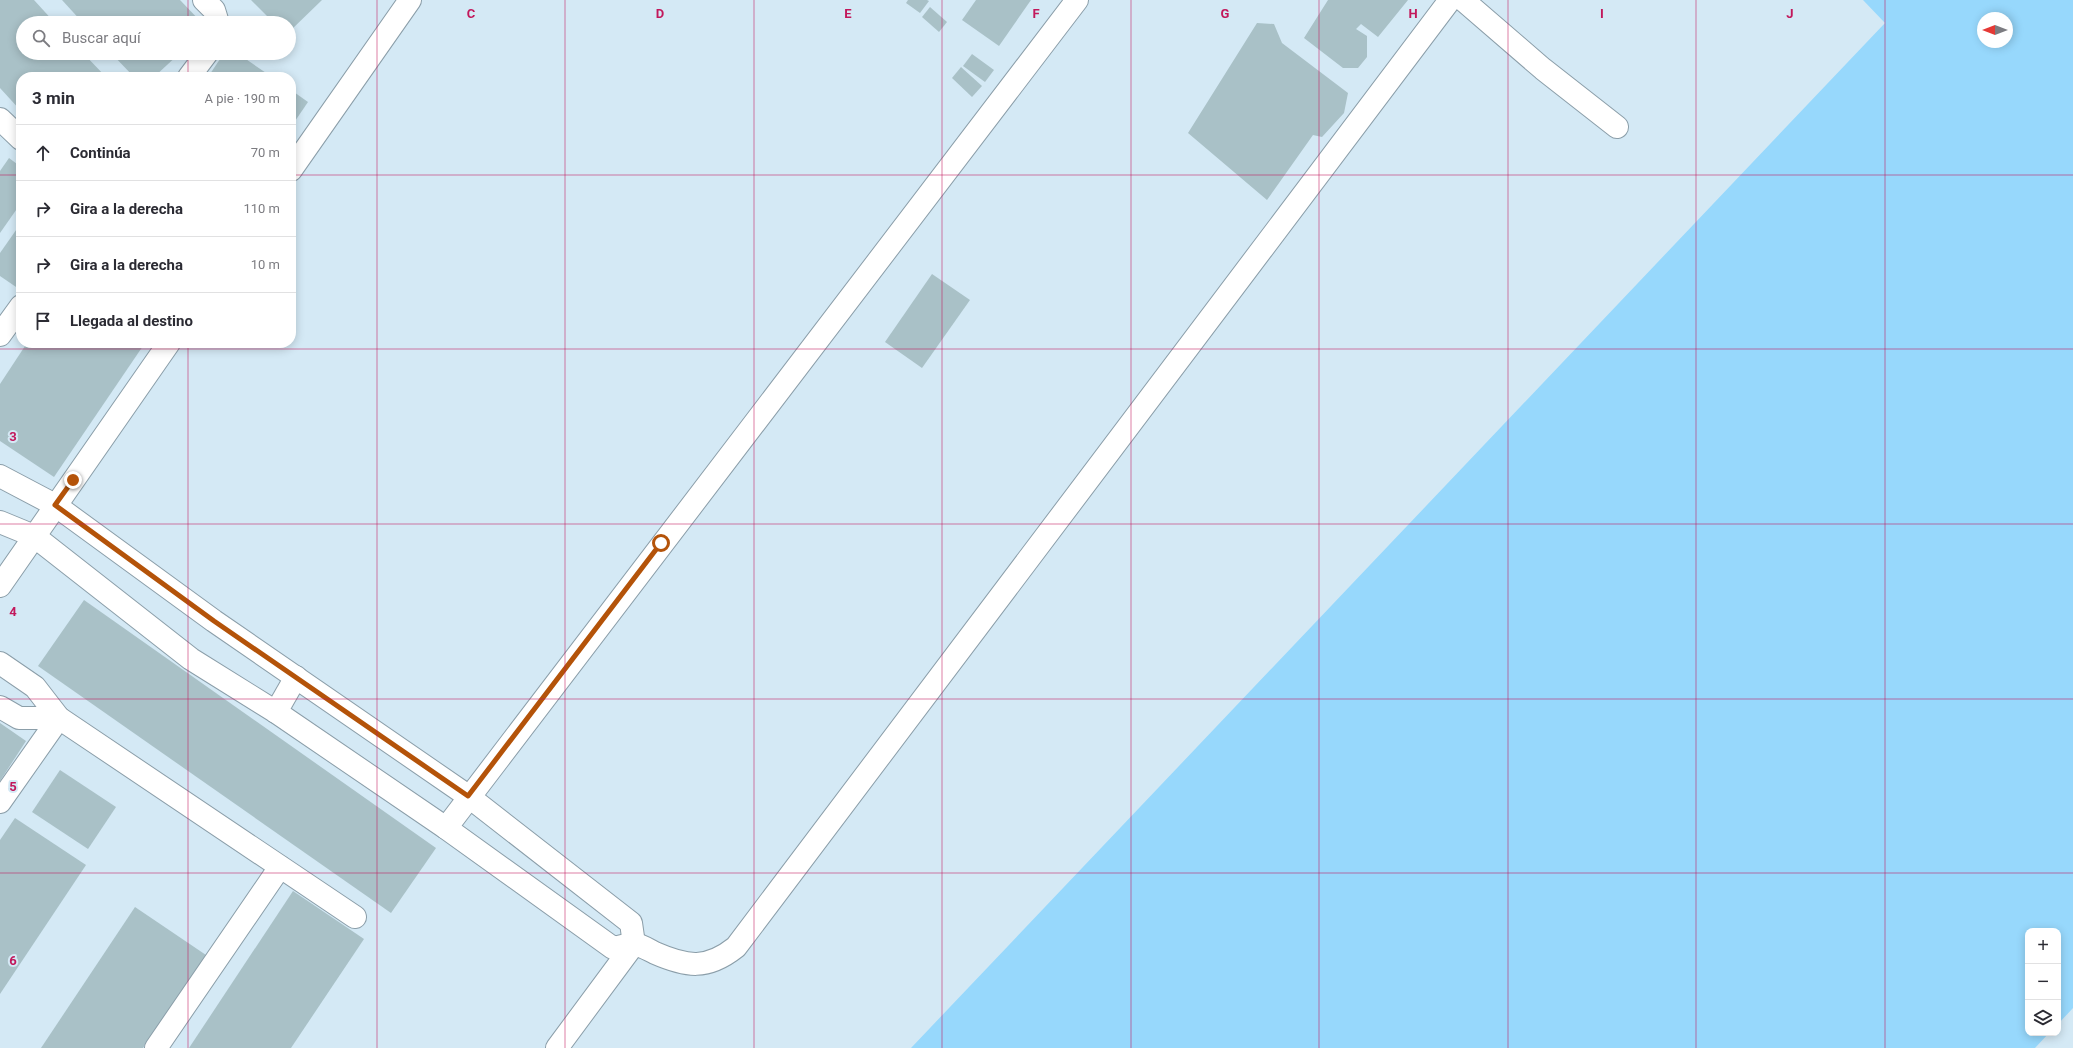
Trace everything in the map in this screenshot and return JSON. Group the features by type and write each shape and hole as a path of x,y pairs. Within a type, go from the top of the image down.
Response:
{"street":[{"path":"204,0 214,10 216,16"},
{"path":"296,163 410,0"},
{"path":"446,828 468,796 1077,0"},
{"path":"0,522 34,536 191,659 276,712 446,828 613,948 634,944 677,962 699,965 725,956 736,948 1450,0"},
{"path":"1463,0 1543,69 1617,127"},
{"path":"193,72 202,60"},
{"path":"0,119 16,135"},
{"path":"0,335 16,313"},
{"path":"0,586 165,348"},
{"path":"0,476 55,505 214,621 468,796 631,923 634,944 557,1048"},
{"path":"0,663 35,687 59,718 355,917"},
{"path":"276,712 296,677"},
{"path":"0,707 19,718 59,718"},
{"path":"0,802 59,718"},
{"path":"156,1048 280,867"}],"shaded area":[{"path":"1863,0 2073,0 2073,1008 2061,1021 2061,928 2025,928 2025,1036 2046,1036 2035,1048 911,1048 1885,23"}],"building":[{"path":"0,0 34,0 49,16 16,16 16,60 90,60 101,72 16,72 16,106 0,88"},
{"path":"62,0 180,0 195,16 77,16"},
{"path":"251,0 322,0 296,25 296,16 267,16"},
{"path":"908,0 929,1 920,13 906,3"},
{"path":"976,0 1031,0 999,46 962,20"},
{"path":"1328,0 1408,0 1378,37 1361,24 1356,29 1367,36 1367,57 1358,68 1343,68 1304,38"},
{"path":"930,7 947,22 939,32 922,17"},
{"path":"1257,23 1274,24 1282,43 1348,93 1344,113 1322,137 1313,135 1267,200 1188,133"},
{"path":"972,54 994,70 985,82 963,66"},
{"path":"118,60 172,60 159,72 129,72"},
{"path":"219,60 247,60 265,72 211,72"},
{"path":"961,67 982,86 972,97 952,78"},
{"path":"296,94 308,102 296,120"},
{"path":"9,158 16,163 16,210 0,233 0,171"},
{"path":"16,230 16,287 0,276 0,253"},
{"path":"932,274 970,300 922,368 885,342"},
{"path":"24,348 142,348 54,477 0,441 0,384"},
{"path":"84,600 436,848 391,913 38,666"},
{"path":"0,723 26,741 0,781"},
{"path":"60,770 116,807 88,849 32,812"},
{"path":"15,818 86,865 0,994 0,840"},
{"path":"293,891 364,939 291,1048 189,1048"},
{"path":"135,907 206,955 143,1048 41,1048"}],"route":[{"path":"73,480 55,505 214,621 468,796 661,543"}]}
